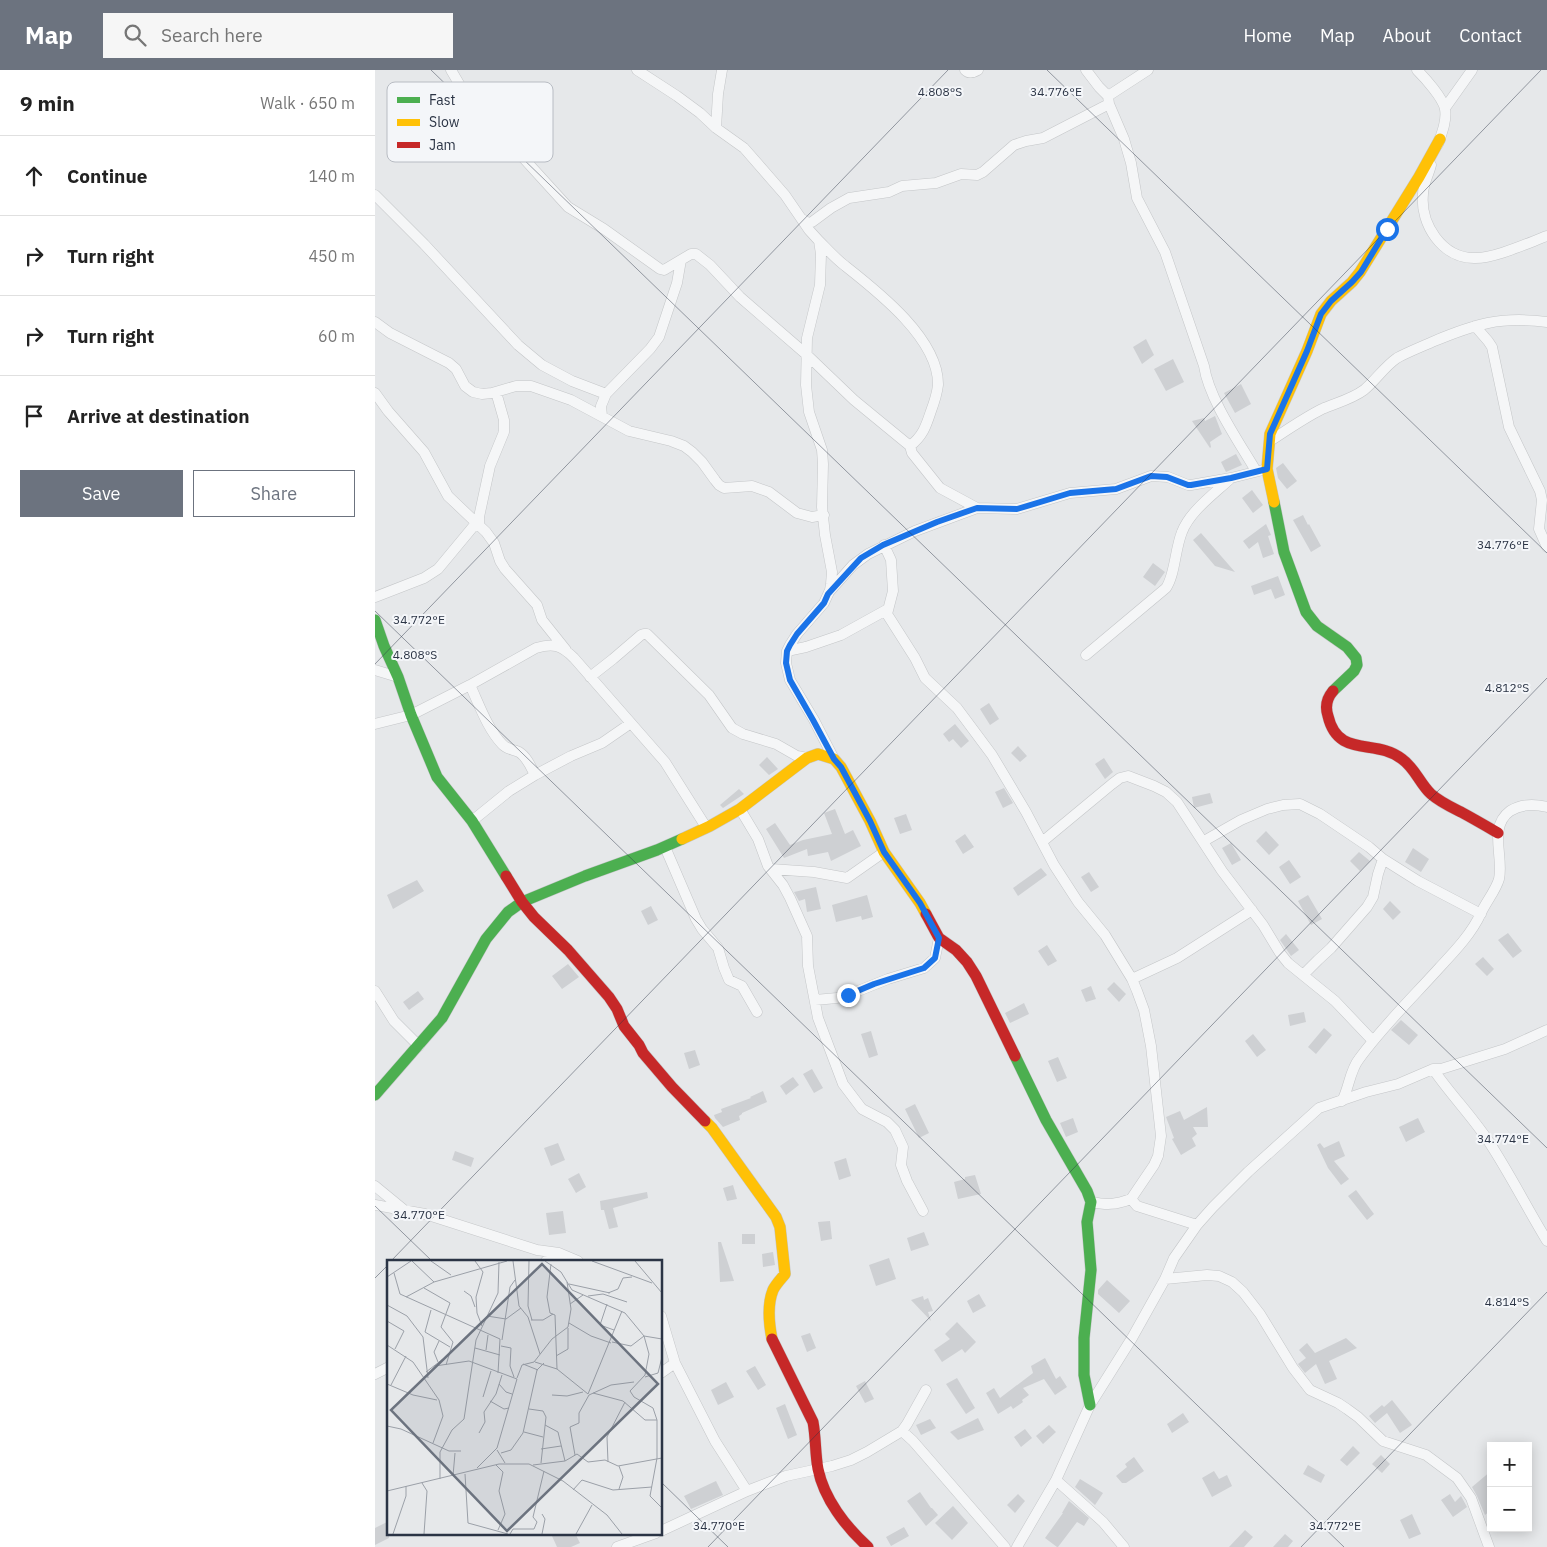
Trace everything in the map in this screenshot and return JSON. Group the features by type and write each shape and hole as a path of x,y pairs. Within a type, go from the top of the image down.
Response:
{"street":[{"path":"451,70 458,82"},
{"path":"637,70 685,101 743,148 785,195 809,230 819,241 887,301 918,335 930,355 938,384 936,396 924,430 910,446"},
{"path":"716,128 718,94 722,70"},
{"path":"965,70 971,73 978,70"},
{"path":"1086,70 1109,100 1131,163 1137,198 1165,252 1204,366 1206,378 1232,432 1261,470 1288,568 1308,617 1320,629 1350,650 1357,660 1355,672 1330,693 1327,702 1327,713 1331,724 1345,742 1383,750 1399,756 1408,763 1431,794 1440,801 1498,832"},
{"path":"802,220 808,223 812,222 841,201 857,196 889,192 903,186 936,183 961,174 977,175 1014,146 1026,141 1043,138 1109,100 1148,70"},
{"path":"1417,70 1437,94 1445,108 1445,124 1423,191 1422,204 1430,228 1441,244 1455,255 1474,258 1492,256 1547,236"},
{"path":"1445,108 1472,70"},
{"path":"1261,470 1270,441 1270,434 1307,351 1321,314 1331,301 1361,272 1440,139"},
{"path":"527,162 568,207 604,228 660,269 664,270 691,254 696,254 710,265 739,297 807,355 854,400 910,446 912,453 941,488 977,508"},
{"path":"375,195 424,244 518,345 541,365 572,381 606,394"},
{"path":"819,241 821,254 820,284 807,338 806,385 807,401 812,423 822,450 822,507 832,572 830,590 824,603 797,634 787,651 786,663 790,680 834,759 841,767 870,821 884,852 920,903 939,938 956,950 976,976 1046,1120 1087,1192 1091,1202 1087,1222 1091,1270 1084,1338 1084,1375 1090,1406"},
{"path":"603,416 601,406 606,394 650,349 659,336 677,283 681,260"},
{"path":"1270,441 1320,411 1363,390 1383,369 1397,358 1448,336 1486,322 1507,320 1547,322"},
{"path":"375,322 390,333 449,363 456,369 465,386 473,392 482,394 516,386 531,386 571,400 629,431 671,440 684,446 702,462 715,480 724,488 752,486 769,492 797,513 812,518 824,515"},
{"path":"1475,326 1492,347 1509,427 1540,491 1542,500 1539,529 1547,547"},
{"path":"375,597 424,578 438,569 478,523 490,466 505,426 505,420 496,392"},
{"path":"375,393 424,452 448,496 478,523 494,543 500,561 537,605 542,620 566,650 665,762 706,827 710,826"},
{"path":"828,594 861,558 883,545 977,508 1017,509 1070,493 1116,489 1151,476 1167,477 1188,485 1231,478 1261,470"},
{"path":"1086,655 1166,588 1171,581 1175,553 1189,518 1231,478"},
{"path":"883,545 891,560 893,584 887,614 915,658 925,678 957,708 992,755 1043,842 1054,865 1078,902 1105,935 1132,979 1143,1010 1151,1046 1161,1136 1158,1156 1131,1199 1112,1205 1091,1202"},
{"path":"787,651 806,647 841,635 888,609"},
{"path":"375,620 437,777 473,821 522,902 534,917 568,950 609,997 617,1009 624,1026 643,1053 672,1087 712,1128 776,1217 780,1227 785,1274 771,1297 770,1332 813,1422 816,1436 818,1469 828,1497 854,1534 868,1547"},
{"path":"590,676 641,635 647,634 709,695 732,728 743,734 776,744 797,756 807,758"},
{"path":"375,724 411,715 536,648 546,646 560,647 566,650"},
{"path":"375,670 398,677"},
{"path":"470,685 483,714 498,739 505,747 521,753 535,775"},
{"path":"473,821 509,791 571,756 602,743 631,723"},
{"path":"375,1095 442,1018 493,929 508,912 522,902 603,869 665,847 710,826 739,809 807,758 818,754 834,759"},
{"path":"1043,842 1120,778 1128,776 1146,782 1171,796 1288,963 1335,1001 1373,1042"},
{"path":"1204,841 1241,820 1267,809 1283,805 1300,804 1321,814 1383,859 1418,881 1481,914"},
{"path":"1342,1101 1347,1093 1357,1061 1460,945 1481,914 1499,880 1498,832 1504,816 1515,808 1529,804 1547,807"},
{"path":"739,809 758,839 763,855 771,869 790,898 807,936 809,966 818,1018 843,1084 861,1109 887,1122 895,1130 903,1147 901,1165 907,1182 923,1211"},
{"path":"665,847 696,919 718,948 727,975 732,982 742,986 757,1012"},
{"path":"771,869 814,872 847,878 884,852"},
{"path":"1303,975 1331,948 1367,907 1373,897 1383,859"},
{"path":"1132,979 1177,958 1252,910"},
{"path":"815,1000 848,995 924,968 935,958 939,938"},
{"path":"375,991 394,1021 419,1046"},
{"path":"1017,1547 1056,1480 1090,1406 1132,1338 1165,1279 1174,1258 1197,1225 1224,1195 1319,1108 1366,1092 1398,1084 1433,1069 1441,1069 1505,1049 1547,1030"},
{"path":"1433,1069 1487,1140 1547,1241"},
{"path":"375,1186 404,1210"},
{"path":"1131,1199 1137,1206 1197,1225"},
{"path":"375,1205 425,1214 537,1250 559,1253 576,1260"},
{"path":"547,1260 559,1253"},
{"path":"1165,1279 1207,1275 1219,1276 1232,1282 1243,1292 1260,1314 1293,1368 1310,1390 1347,1409 1383,1441 1426,1455 1457,1478 1474,1505 1489,1547"},
{"path":"663,1323 675,1363 715,1441 747,1491"},
{"path":"663,1372 675,1363"},
{"path":"375,1374 387,1368"},
{"path":"663,1531 747,1491 786,1476 851,1460 902,1431 925,1390"},
{"path":"902,1431 913,1441 1005,1547"},
{"path":"1056,1480 1103,1522 1124,1547"},
{"path":"617,1547 653,1534"}],"building":[{"path":"1146,339 1154,355 1142,364 1133,347"},
{"path":"1173,359 1184,382 1166,391 1154,369"},
{"path":"1241,384 1251,404 1235,413 1224,393"},
{"path":"1215,416 1222,434 1210,442 1210,448 1192,421 1204,418 1205,421"},
{"path":"1236,454 1242,465 1226,472 1221,462"},
{"path":"1283,463 1297,481 1287,489 1278,478 1276,468"},
{"path":"1252,490 1263,505 1253,513 1242,498"},
{"path":"1303,515 1321,546 1311,552 1293,520"},
{"path":"1266,524 1271,535 1268,536 1274,554 1263,558 1258,542 1249,549 1243,541"},
{"path":"1201,533 1235,572 1215,566 1193,540"},
{"path":"1153,563 1165,572 1155,586 1143,577"},
{"path":"1278,576 1285,595 1275,599 1271,589 1254,595 1251,586"},
{"path":"989,703 999,719 990,725 980,709"},
{"path":"955,724 969,741 961,748 953,739 949,742 943,734"},
{"path":"1018,746 1027,756 1020,762 1011,753"},
{"path":"767,757 778,769 769,775 759,765"},
{"path":"1104,758 1113,772 1105,779 1095,764"},
{"path":"1004,788 1013,803 1003,808 995,792"},
{"path":"739,789 744,794 723,808 720,805"},
{"path":"1210,793 1213,803 1194,808 1192,797"},
{"path":"835,809 845,834 853,830 861,846 831,861 828,852 808,856 807,849 784,858 766,829 775,823 790,845 803,840 832,834 824,813"},
{"path":"906,814 912,830 900,834 894,818"},
{"path":"1266,831 1279,845 1269,855 1256,841"},
{"path":"965,834 974,847 963,854 955,841"},
{"path":"1231,843 1241,860 1232,865 1222,848"},
{"path":"1413,848 1429,859 1421,872 1405,862"},
{"path":"1359,852 1370,861 1360,871 1350,861"},
{"path":"1289,860 1301,877 1290,884 1279,867"},
{"path":"1041,868 1047,875 1018,896 1013,888"},
{"path":"1089,872 1099,887 1091,892 1081,877"},
{"path":"417,880 424,891 393,909 387,895"},
{"path":"816,887 821,909 807,912 805,899 799,901 794,892"},
{"path":"867,895 873,917 862,920 861,916 836,922 832,905"},
{"path":"1308,895 1322,919 1311,925 1298,901"},
{"path":"1390,901 1401,912 1393,920 1383,909"},
{"path":"651,906 658,920 648,925 641,911"},
{"path":"1508,933 1522,951 1513,958 1498,940"},
{"path":"1286,934 1299,950 1291,956 1280,940"},
{"path":"1047,945 1057,961 1048,966 1038,951"},
{"path":"1483,957 1494,969 1487,976 1475,964"},
{"path":"568,964 579,977 562,989 552,976"},
{"path":"1114,982 1126,994 1119,1002 1107,989"},
{"path":"1091,986 1096,999 1086,1002 1081,990"},
{"path":"418,991 424,999 409,1010 403,1002"},
{"path":"1024,1003 1029,1014 1010,1023 1005,1013"},
{"path":"1304,1012 1306,1022 1290,1026 1288,1015"},
{"path":"1401,1020 1418,1035 1409,1045 1391,1030"},
{"path":"1324,1028 1332,1035 1316,1054 1308,1047"},
{"path":"871,1031 878,1055 869,1058 861,1034"},
{"path":"1253,1034 1266,1050 1257,1057 1245,1041"},
{"path":"695,1050 700,1065 689,1069 684,1053"},
{"path":"1058,1057 1067,1078 1057,1082 1048,1061"},
{"path":"812,1069 823,1088 814,1093 803,1074"},
{"path":"793,1077 799,1085 786,1095 780,1086"},
{"path":"763,1091 767,1102 742,1113 739,1116 740,1120 723,1127 715,1118 714,1115 722,1112 721,1109 751,1098"},
{"path":"915,1104 929,1133 919,1138 905,1109"},
{"path":"1207,1107 1208,1127 1193,1127 1197,1134 1192,1138 1196,1146 1181,1155 1172,1139 1174,1138 1166,1117 1180,1111 1184,1120"},
{"path":"1073,1118 1078,1132 1066,1137 1060,1123"},
{"path":"1418,1118 1425,1132 1406,1142 1399,1127"},
{"path":"1339,1141 1345,1156 1334,1161 1349,1179 1341,1185 1328,1168 1317,1145 1320,1143 1324,1148"},
{"path":"558,1143 565,1160 551,1166 544,1148"},
{"path":"455,1151 474,1158 471,1167 452,1160"},
{"path":"846,1158 851,1176 839,1180 834,1162"},
{"path":"579,1173 586,1187 576,1193 568,1179"},
{"path":"975,1175 981,1194 958,1199 954,1182"},
{"path":"733,1185 737,1199 727,1201 723,1188"},
{"path":"1356,1190 1374,1214 1367,1220 1348,1196"},
{"path":"647,1192 648,1198 613,1208 618,1227 609,1229 604,1210 601,1210 600,1201"},
{"path":"563,1211 566,1233 549,1235 546,1213"},
{"path":"830,1221 832,1239 821,1241 818,1222"},
{"path":"924,1232 929,1245 911,1251 907,1238"},
{"path":"742,1234 755,1234 755,1244 742,1244"},
{"path":"718,1242 721,1242 734,1281 720,1282"},
{"path":"773,1252 775,1265 763,1267 762,1254"},
{"path":"889,1258 896,1279 876,1286 869,1265"},
{"path":"1107,1280 1130,1301 1119,1313 1098,1294 1098,1290"},
{"path":"979,1294 986,1306 973,1313 967,1301"},
{"path":"923,1296 924,1300 928,1298 933,1311 928,1312 931,1321 911,1300"},
{"path":"957,1322 976,1342 965,1353 962,1349 942,1362 934,1350 950,1339 945,1334"},
{"path":"810,1333 816,1348 807,1352 801,1336"},
{"path":"1346,1338 1357,1348 1329,1361 1337,1379 1325,1384 1316,1364 1305,1373 1298,1364 1306,1358 1299,1350 1307,1343 1315,1353"},
{"path":"1045,1358 1056,1379 1060,1376 1067,1387 1055,1395 1044,1379 1023,1388 1029,1395 1022,1400 1023,1402 1013,1409 1011,1406 998,1414 986,1393 994,1388 1000,1398 1033,1373 1031,1366"},
{"path":"755,1366 766,1385 758,1390 746,1371"},
{"path":"957,1378 975,1408 966,1414 946,1384"},
{"path":"865,1381 874,1399 865,1403 856,1386"},
{"path":"726,1382 734,1397 718,1405 711,1390"},
{"path":"1392,1400 1412,1425 1400,1433 1387,1413 1375,1423 1369,1416 1382,1405 1384,1407"},
{"path":"785,1404 797,1435 788,1439 776,1408"},
{"path":"1183,1413 1189,1422 1172,1433 1167,1424"},
{"path":"978,1418 984,1430 958,1440 950,1432"},
{"path":"930,1419 936,1428 921,1435 916,1425"},
{"path":"1049,1425 1056,1432 1043,1444 1036,1436"},
{"path":"1025,1429 1032,1438 1021,1447 1014,1437"},
{"path":"1353,1446 1360,1453 1347,1466 1340,1460"},
{"path":"1381,1455 1390,1464 1382,1473 1372,1464"},
{"path":"1134,1457 1144,1471 1126,1483 1122,1483 1116,1476 1127,1467 1125,1464"},
{"path":"1308,1465 1325,1475 1321,1483 1303,1474"},
{"path":"1214,1471 1219,1479 1227,1475 1232,1486 1212,1497 1202,1478"},
{"path":"1487,1474 1487,1513 1485,1515 1477,1496 1472,1487"},
{"path":"1080,1479 1103,1493 1095,1505 1075,1487"},
{"path":"716,1481 723,1495 691,1509 684,1496"},
{"path":"920,1492 938,1515 926,1526 907,1501"},
{"path":"1018,1494 1025,1501 1015,1513 1007,1505"},
{"path":"1450,1494 1455,1502 1461,1496 1467,1507 1453,1517 1441,1500"},
{"path":"1069,1501 1089,1518 1084,1526 1077,1522 1057,1547 1045,1538"},
{"path":"953,1506 968,1523 952,1540 935,1523"},
{"path":"1412,1514 1421,1534 1409,1539 1400,1520"},
{"path":"387,1522 389,1538 375,1545 375,1528"},
{"path":"904,1527 909,1536 891,1546 886,1537"},
{"path":"1245,1530 1253,1537 1244,1547 1229,1547"},
{"path":"555,1534 576,1534 580,1543 571,1547 557,1547 552,1536"},
{"path":"1285,1534 1293,1541 1288,1547 1273,1547"}],"traffic: fast":[{"path":"1274,502 1284,552 1306,612 1317,626 1347,647 1356,658 1357,665 1354,671 1333,691"},
{"path":"375,620 437,777 472,821 506,876"},
{"path":"375,1095 442,1018 486,939 508,912 522,902 682,839"},
{"path":"1015,1056 1046,1120 1087,1191 1091,1202 1087,1222 1091,1270 1084,1338 1084,1375 1090,1405"}],"traffic: slow":[{"path":"1274,502 1267,469 1270,434 1307,351 1321,314 1331,301 1360,272 1419,177 1440,139"},
{"path":"682,839 740,809 807,758 818,754 834,759 841,767 870,821 884,852 926,914"},
{"path":"705,1121 776,1217 780,1227 785,1274 773,1290 770,1302 769,1321 772,1339"}],"traffic: jam":[{"path":"1333,691 1327,703 1327,713 1333,729 1340,738 1359,746 1381,749 1402,759 1434,797 1498,833"},
{"path":"506,876 534,917 568,950 609,997 617,1009 624,1026 643,1053 705,1121"},
{"path":"926,914 939,938 956,950 976,976 1015,1056"},
{"path":"772,1339 813,1422 818,1469 825,1491 837,1512 868,1547"}],"route":[{"path":"848,995 888,979 924,968 935,958 939,938 920,903 884,852 870,821 841,767 818,732 790,680 786,663 787,651 797,634 824,603 828,594 861,558 883,545 937,522 977,508 1017,509 1070,493 1116,489 1151,476 1174,478 1191,485 1267,469 1270,434 1307,351 1321,314 1331,301 1361,272 1387,229"}]}
